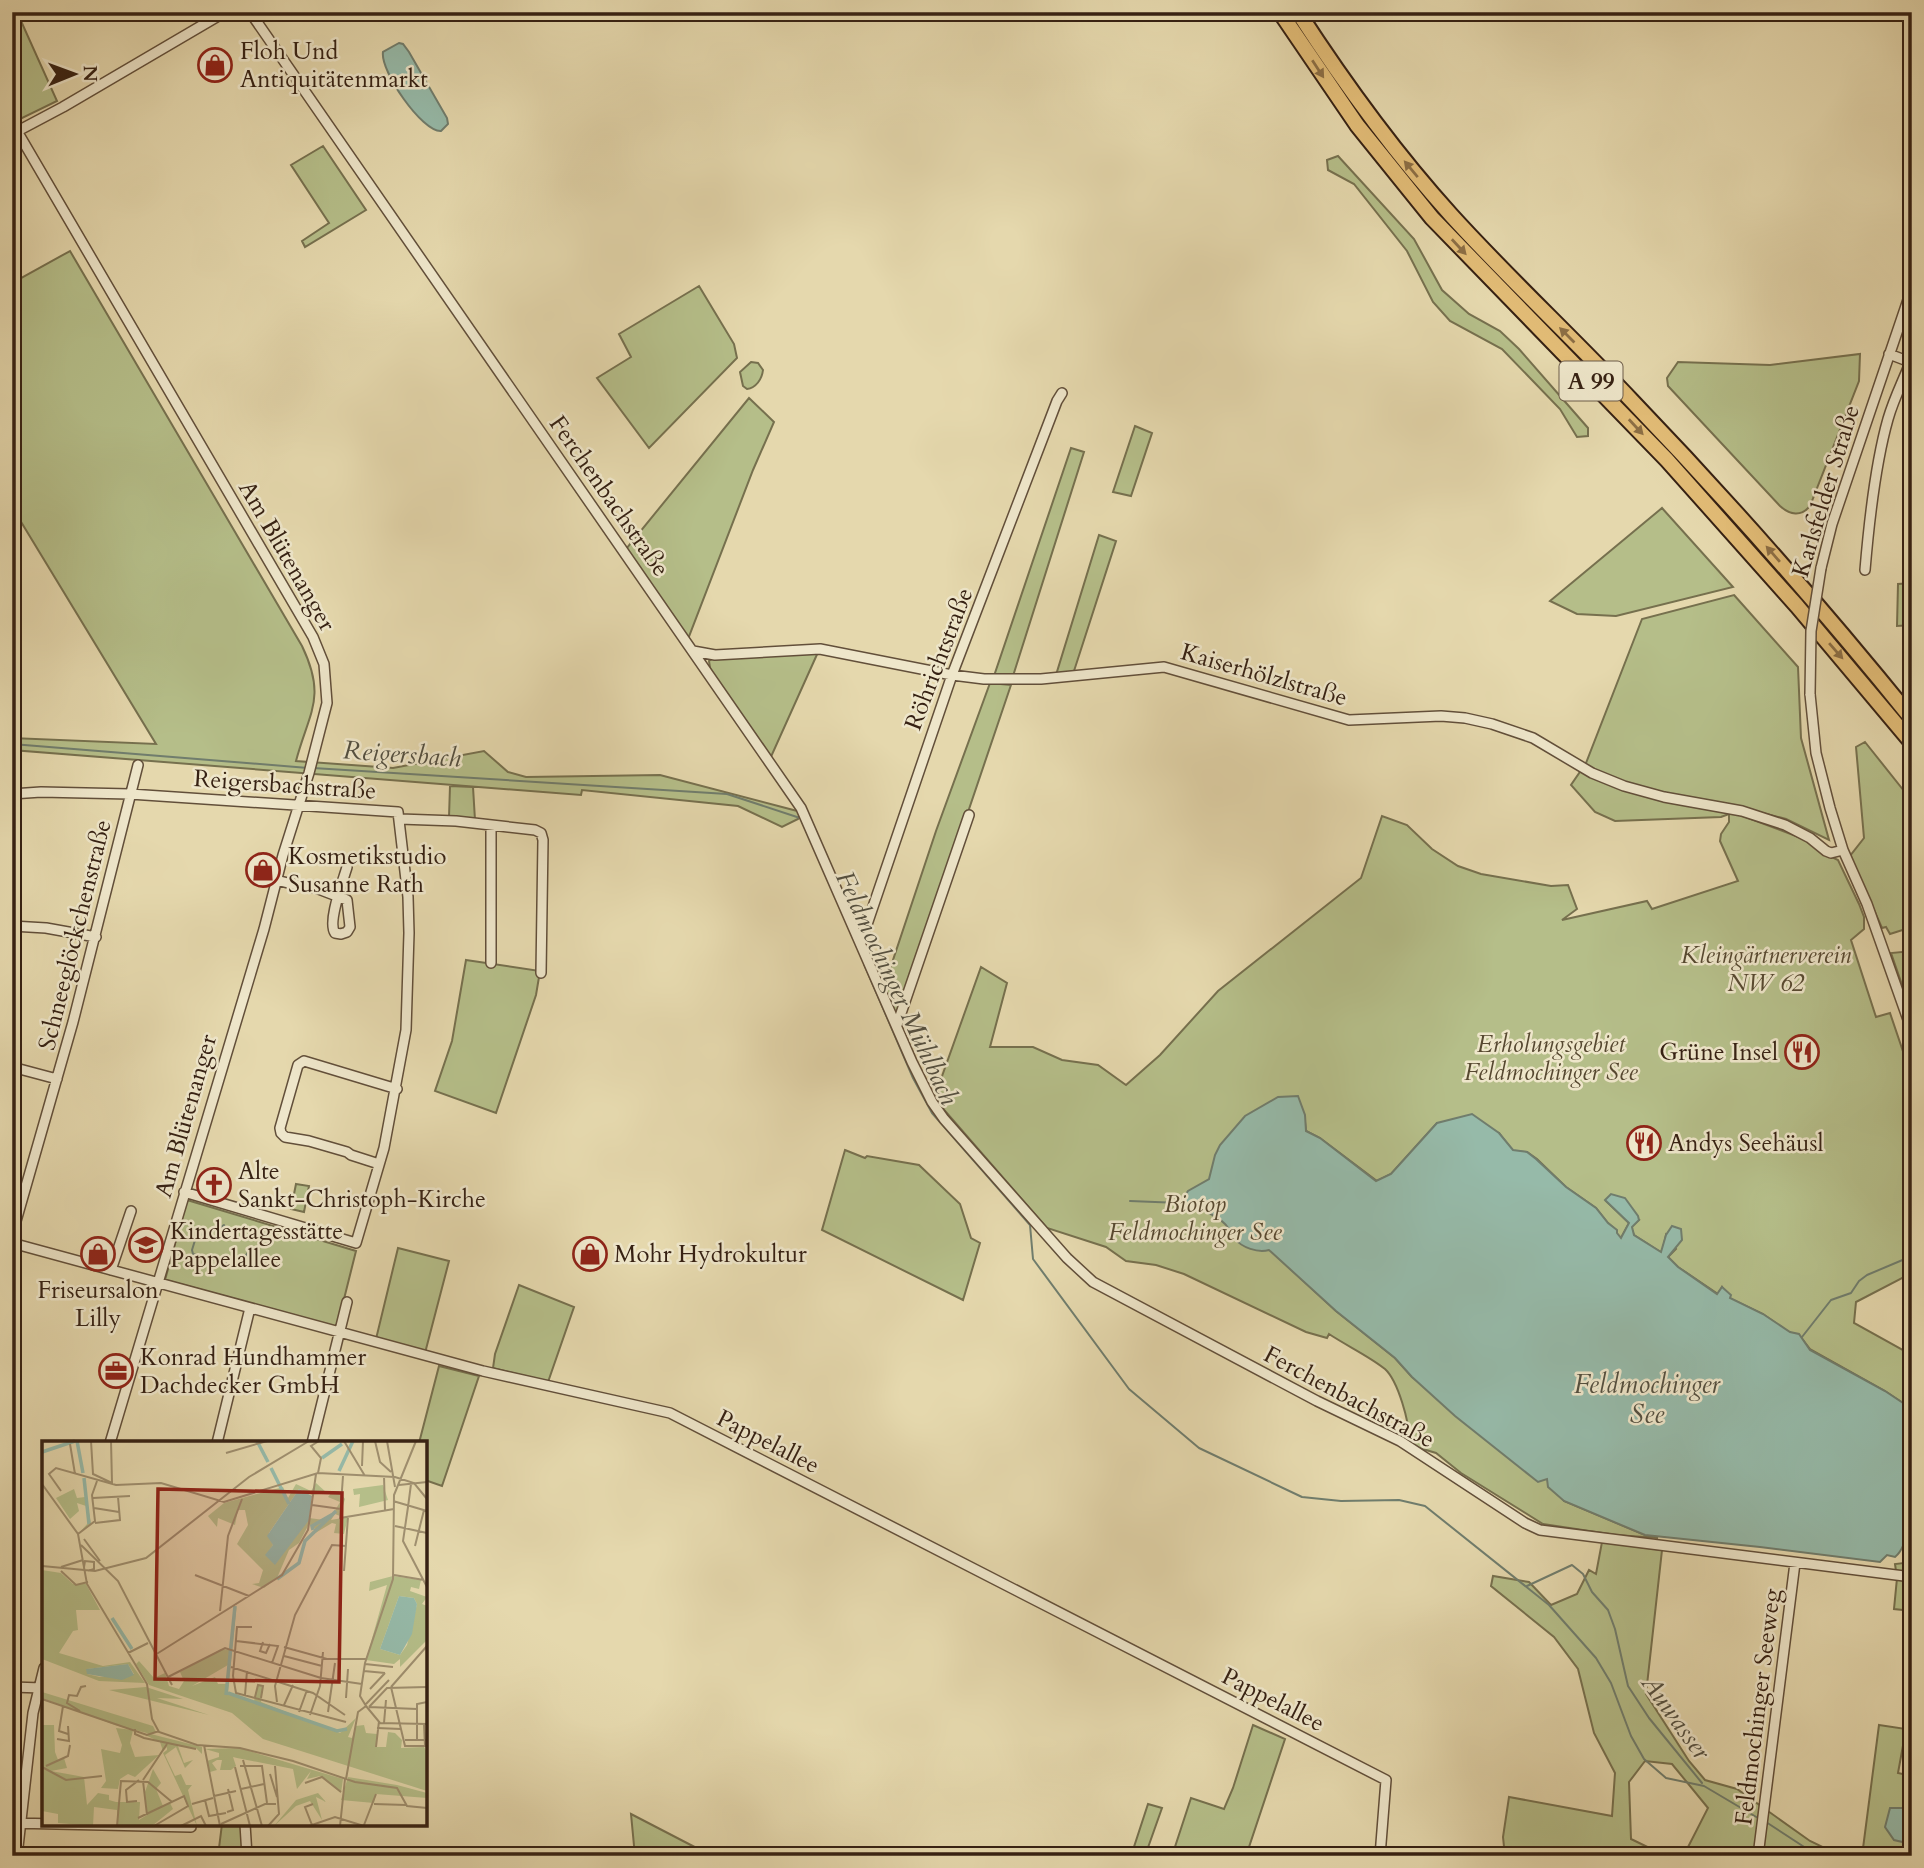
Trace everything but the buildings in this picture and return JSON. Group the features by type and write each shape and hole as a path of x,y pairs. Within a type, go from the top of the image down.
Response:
{"highway":[{"name":"A 99","path":"1280,12 1357,125 1432,218 1667,460 1831,645 1912,743"},
{"name":"A 99","path":"1298,12 1371,119 1443,206 1631,399 1721,496 1830,620 1912,719"}],"street":[{"path":"15,133 225,12"},
{"name":"Ferchenbachstraße","path":"250,12 801,808 927,1092 944,1119 1067,1258 1093,1282 1108,1291 1317,1401 1400,1441 1525,1523 1540,1530 1912,1577"},
{"name":"Am Blütenanger","path":"15,133 313,637 324,664 327,703 310,770 111,1441"},
{"name":"Karlsfelder Straße","path":"1912,288 1832,524 1821,568 1811,631 1810,694 1812,728 1819,766 1843,850 1867,904 1912,1031"},
{"path":"1889,354 1911,360"},
{"name":"Karlsfelder Straße","path":"1865,570 1876,482 1887,423 1911,360"},
{"name":"Röhrichtstraße","path":"861,942 952,675 1062,393"},
{"name":"Kaiserhölzlstraße","path":"693,651 710,655 820,649 985,679 1041,679 1164,667 1349,720 1441,716 1465,718 1533,738 1592,773 1624,786 1664,797 1742,811 1785,825 1831,853 1843,850"},
{"path":"704,666 710,655"},
{"name":"Schneeglöckchenstraße","path":"12,1235 96,937 138,765"},
{"name":"Reigersbachstraße","path":"12,794 130,793 299,804 398,812 400,819 456,821 535,830 541,833 543,840 541,973"},
{"path":"897,1025 969,816"},
{"path":"184,1192 356,1243 397,1089 406,1030 409,974 408,897 400,819"},
{"path":"491,826 491,963"},
{"path":"276,880 340,895 347,867"},
{"path":"12,926 46,928 96,937"},
{"path":"379,1164 309,1140 285,1137 281,1128 298,1066 304,1061 397,1089"},
{"path":"12,1068 57,1079"},
{"path":"111,1270 131,1211"},
{"name":"Pappelallee","path":"12,1243 483,1371 670,1413 1386,1780 1380,1856"},
{"path":"312,1441 347,1302"},
{"path":"217,1441 250,1308"},
{"name":"Feldmochinger Seeweg","path":"1758,1856 1795,1563"},
{"path":"12,1687 41,1688 29,1738 16,1824 17,1856"},
{"path":"16,1824 42,1824"},
{"path":"133,1826 191,1827"},
{"path":"245,1826 247,1856"},
{"path":"1669,1856 1692,1856"}],"green space":[{"path":"12,12 17,12 57,101 12,123"},
{"path":"323,146 366,210 305,247 302,241 329,223 291,165"},
{"path":"1338,156 1414,239 1442,290 1469,314 1500,331 1519,349 1588,428 1588,436 1577,437 1560,409 1502,349 1450,321 1433,302 1407,251 1354,184 1328,170 1327,160"},
{"path":"70,251 302,646 315,692 296,761 393,768 484,751 508,772 526,777 660,775 801,812 798,819 782,827 738,806 582,790 581,795 12,750 12,738 156,744 12,507 12,283"},
{"path":"699,286 734,344 737,358 649,448 597,378 631,357 619,334"},
{"path":"1860,354 1859,381 1810,506 1799,513 1792,513 1780,506 1668,386 1667,378 1678,362 1770,365"},
{"path":"751,362 758,363 763,370 758,382 747,389 743,386 740,372"},
{"path":"749,398 774,422 688,639 626,549"},
{"path":"1135,426 1152,433 1131,496 1113,492"},
{"path":"1071,448 1084,452 1013,676 994,676"},
{"path":"1662,508 1733,587 1616,616 1577,614 1550,601"},
{"path":"1099,535 1116,541 1074,671 1056,675"},
{"path":"1912,583 1912,625 1897,626 1898,584"},
{"path":"1734,595 1798,667 1801,738 1829,840 1786,819 1744,808 1735,813 1809,841 1819,851 1838,860 1864,917 1864,929 1851,940 1876,1017 1890,1013 1912,1078 1912,1273 1856,1302 1854,1323 1912,1355 1912,1409 1810,1349 1799,1335 1790,1333 1763,1314 1729,1298 1722,1287 1718,1294 1678,1267 1668,1257 1676,1249 1666,1235 1662,1253 1634,1235 1631,1227 1639,1220 1605,1200 1629,1223 1621,1238 1596,1208 1566,1187 1527,1152 1513,1151 1499,1133 1437,1123 1391,1174 1377,1181 1320,1138 1306,1131 1305,1122 1269,1249 1336,1311 1395,1358 1412,1377 1548,1479 1564,1501 1658,1538 1543,1524 1461,1473 1436,1453 1416,1447 1409,1441 1399,1392 1385,1369 1365,1355 1329,1334 1327,1338 1306,1332 1184,1274 1156,1265 1126,1261 1106,1247 1047,1228 939,1104 936,1093 981,967 1007,983 990,1047 1033,1047 1062,1060 1098,1065 1126,1085 1160,1055 1218,991 1361,878 1382,816 1407,825 1432,849 1458,866 1481,874 1551,886 1568,885 1577,909 1562,920 1647,901 1652,909 1738,881 1720,841 1729,822 1729,814 1721,817 1615,821 1595,812 1571,785 1586,763 1642,619"},
{"path":"819,650 770,759 711,674 709,661 715,657"},
{"path":"990,683 1011,685 901,1010 895,1013 884,987 936,831"},
{"path":"1865,742 1912,801 1912,927 1890,934 1886,927 1882,928 1850,856 1864,838 1856,747"},
{"path":"450,786 473,787 475,820 449,817"},
{"path":"1912,951 1912,1003 1909,1005 1891,953"},
{"path":"466,960 540,971 536,995 496,1113 435,1091 452,1041"},
{"path":"845,1150 865,1158 867,1156 919,1165 960,1204 971,1238 980,1243 963,1300 822,1230"},
{"path":"296,1184 309,1186 304,1212 291,1209"},
{"path":"187,1200 356,1251 337,1327 165,1280"},
{"path":"398,1248 449,1261 425,1353 376,1339"},
{"path":"519,1285 574,1307 548,1382 493,1368 495,1354"},
{"path":"439,1366 479,1376 442,1486 427,1481 427,1441 420,1441"},
{"path":"1602,1542 1662,1550 1646,1694 1689,1761 1705,1780 1737,1789 1810,1841 1841,1856 1710,1856 1685,1853 1708,1808 1672,1764 1645,1761 1629,1782 1631,1839 1656,1851 1660,1856 1505,1856 1503,1837 1509,1797 1612,1816 1615,1773 1594,1733 1578,1669 1554,1637 1491,1586 1493,1576 1529,1582 1551,1605 1577,1594 1589,1570 1596,1574"},
{"path":"1912,1562 1912,1611 1894,1609 1897,1578 1895,1564"},
{"path":"1253,1725 1285,1739 1246,1856 1172,1856 1191,1798 1224,1809"},
{"path":"1879,1725 1906,1729 1898,1773 1912,1776 1912,1847 1884,1856 1862,1856"},
{"path":"1148,1804 1162,1808 1145,1856 1131,1856"},
{"path":"631,1814 712,1856 635,1856"},
{"path":"222,1826 243,1826 246,1856 218,1856"}],"water":[{"path":"399,43 409,52 447,118 448,124 441,131 433,129 414,111 388,72 383,52"},
{"name":"Feldmochinger See","path":"1298,1096 1305,1115 1306,1131 1320,1138 1376,1181 1391,1174 1437,1123 1472,1114 1499,1133 1513,1150 1527,1152 1566,1187 1596,1208 1621,1238 1629,1223 1605,1200 1611,1194 1625,1198 1638,1216 1639,1220 1632,1227 1634,1235 1661,1252 1672,1226 1681,1229 1682,1240 1668,1257 1678,1267 1717,1294 1722,1287 1731,1295 1730,1298 1763,1314 1790,1332 1799,1334 1810,1350 1912,1409 1911,1510 1903,1546 1895,1557 1887,1555 1880,1562 1645,1535 1564,1501 1548,1487 1547,1479 1538,1482 1455,1416 1395,1358 1336,1311 1269,1250 1260,1251 1246,1247 1237,1242 1215,1216 1180,1203 1188,1191 1209,1179 1220,1145 1245,1116 1278,1097"},
{"path":"1905,1804 1912,1806 1912,1834 1907,1843 1894,1840 1885,1827 1890,1808 1904,1808"}],"waterway":[{"name":"Reigersbach","path":"12,744 308,768"},
{"name":"Reigersbach","path":"313,768 727,794 800,818"},
{"name":"Feldmochinger Mühlbach","path":"864,964 913,1078 932,1113 1030,1225 1033,1259 1129,1389 1199,1448 1302,1497 1341,1501 1399,1500 1425,1506 1549,1605 1596,1658 1611,1683 1631,1736 1644,1759 1666,1778 1704,1786 1758,1818"},
{"path":"1130,1201 1180,1203"},
{"path":"224,1225 196,1237 193,1254 232,1262 245,1256 250,1250"},
{"path":"1802,1337 1831,1300 1851,1293 1867,1275 1912,1256"},
{"name":"Auwasser","path":"1527,1586 1572,1565 1583,1574 1592,1592 1608,1610 1628,1686 1649,1718 1702,1783"},
{"name":"Feldmochinger Mühlbach","path":"1766,1822 1818,1856"},
{"name":"Feldmochinger Mühlbach","path":"1902,1850 1912,1839"},
{"name":"Feldmochinger Mühlbach","path":"1891,1856 1912,1846"}],"place":[{"name":"Floh Und Antiquitätenmarkt","path":"215,65"},
{"name":"Kosmetikstudio Susanne Rath","path":"263,870"},
{"name":"Grüne Insel","path":"1802,1052"},
{"name":"Andys Seehäusl","path":"1644,1143"},
{"name":"Alte Sankt-Christoph-Kirche","path":"214,1185"},
{"name":"Kindertagesstätte Pappelallee","path":"146,1245"},
{"name":"Friseursalon Lilly","path":"98,1254"},
{"name":"Mohr Hydrokultur","path":"590,1254"},
{"name":"Konrad Hundhammer Dachdecker GmbH","path":"116,1371"}],"park label":[{"name":"Kleingärtnerverein NW 62","path":"1766,969"},
{"name":"Erholungsgebiet Feldmochinger See","path":"1551,1058"},
{"name":"Biotop Feldmochinger See","path":"1195,1218"}]}
